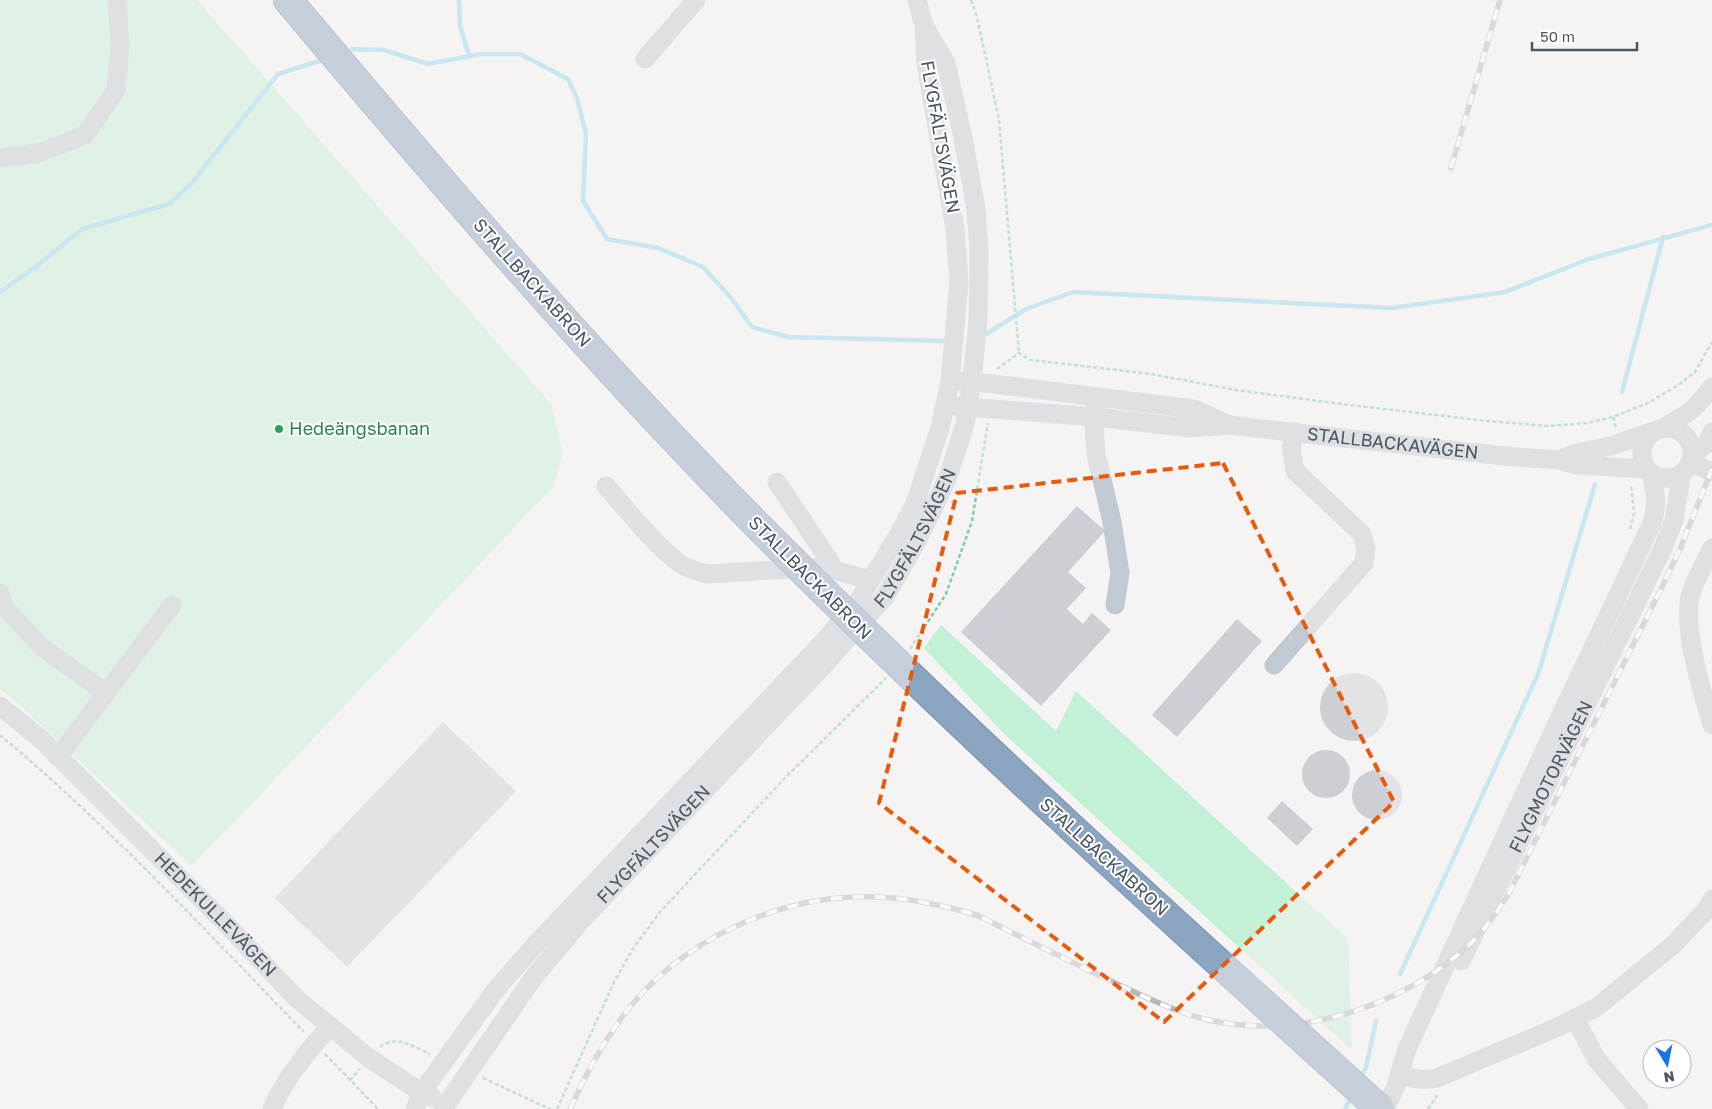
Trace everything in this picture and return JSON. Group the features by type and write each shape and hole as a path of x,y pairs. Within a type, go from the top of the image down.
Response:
{"highway":[{"name":"STALLBACKABRON","path":"288,0 514,265 603,363 760,528 869,638 991,754 1380,1109"}],"street":[{"path":"0,158 39,153 85,135 116,90 120,44 117,0"},
{"path":"645,59 696,0"},
{"name":"FLYGFÄLTSVÄGEN","path":"419,1101 497,988 535,945 826,639 860,598 902,529 916,501 940,428 945,404 951,373 959,282 956,229 926,64 924,26 917,0"},
{"name":"FLYGFÄLTSVÄGEN","path":"445,1106 534,977 564,942 824,665 884,596 916,543 942,490 960,442 968,407 978,321 979,274 976,209 962,133 946,63 924,26"},
{"name":"STALLBACKAVÄGEN","path":"951,373 972,381 1194,409 1228,424"},
{"name":"STALLBACKAVÄGEN","path":"1559,460 1573,454 1614,445 1658,430 1686,415 1699,404 1712,387"},
{"path":"1097,396 1095,417 1096,454 1112,522 1120,573 1115,605"},
{"name":"STALLBACKAVÄGEN","path":"945,404 1095,417 1190,428 1228,424 1504,456 1559,460 1576,465 1649,470"},
{"path":"1688,464 1689,441 1678,430 1670,428 1658,430 1648,437 1643,444 1643,461 1649,470 1658,476 1674,477 1688,464 1706,444 1712,432"},
{"path":"1274,665 1364,563 1366,549 1362,534 1295,470 1291,448 1294,432"},
{"path":"1688,464 1712,472"},
{"name":"FLYGMOTORVÄGEN","path":"1401,1074 1415,1056 1664,548 1674,520 1688,464"},
{"name":"FLYGMOTORVÄGEN","path":"1385,1109 1401,1074 1407,1049 1552,734 1651,525 1656,512 1656,502 1649,470"},
{"path":"777,482 831,563 830,569"},
{"path":"606,486 660,546 684,566 696,571 708,574 822,568 870,580"},
{"path":"1712,548 1691,596 1688,612 1694,655 1712,725"},
{"path":"2,603 43,648 106,693"},
{"path":"58,757 172,605"},
{"name":"HEDEKULLEVÄGEN","path":"0,706 42,740 229,926 297,999 419,1101 445,1106"},
{"path":"1401,1074 1414,1079 1437,1078 1567,1023 1597,1007 1673,945 1710,908"},
{"path":"1567,1023 1640,1109"},
{"path":"272,1109 282,1086 303,1055 330,1026"}],"path":[{"path":"971,0 977,17 999,120 1018,353"},
{"path":"1018,353 1030,360 1151,374 1236,390 1488,422 1547,426 1587,423 1613,417 1648,403 1680,384 1695,372 1712,342"},
{"path":"994,384 997,369 1018,353"},
{"path":"909,650 946,594 972,521 990,408"},
{"path":"557,1109 614,982 634,947 660,912 783,780 891,672"},
{"path":"0,735 44,772 158,882 378,1109"}],"highlighted area":[{"path":"1223,463 1394,802 1164,1022 879,803 957,493"}],"green space":[{"name":"Hedeängsbanan","path":"0,0 197,0 551,404 563,453 553,487 192,866 11,697 0,689"},
{"path":"941,625 1056,731 1076,691 1348,939 1352,1050 1002,732 924,648"}],"building":[{"path":"1077,506 1105,531 1068,572 1086,588 1067,609 1083,624 1092,613 1111,630 1041,706 961,632"},
{"path":"1237,619 1262,641 1177,737 1152,715"},
{"path":"1347,673 1361,673 1373,678 1383,688 1388,700 1388,714 1383,726 1373,736 1361,741 1347,741 1335,736 1325,726 1320,714 1320,700 1325,688 1335,678"},
{"path":"443,722 516,791 347,967 275,898"},
{"path":"1326,750 1335,752 1343,757 1348,765 1350,774 1348,783 1343,791 1335,796 1326,798 1317,796 1309,791 1304,783 1302,774 1304,765 1309,757 1317,752"},
{"path":"1372,770 1382,770 1395,777 1402,790 1402,800 1395,813 1382,820 1372,820 1363,816 1356,809 1352,800 1352,790 1356,781 1363,774"},
{"path":"1282,801 1313,829 1297,846 1267,818"}],"waterway":[{"path":"459,0 460,26 469,56"},
{"path":"352,49 384,50 428,64 481,54 520,54 568,79 577,98 586,134 583,201 607,239 658,248 703,267 732,299 752,327 788,337 948,341"},
{"path":"0,292 37,266 82,229 169,204 191,184 278,74 319,61"},
{"path":"981,335 986,334 1026,309 1073,292 1392,308 1505,292 1589,259 1712,225"},
{"path":"1622,392 1663,237"},
{"path":"1400,974 1538,674 1595,484"},
{"path":"1360,1079 1366,1067 1376,1021"},
{"path":"1345,1109 1352,1095"}],"railway":[{"path":"1451,168 1500,0"},
{"path":"570,1109 593,1063 620,1020 643,992 671,967 701,945 734,927 768,913 804,903 840,898 877,897 915,901 977,915 1156,1002 1193,1016 1229,1024 1267,1026 1304,1023 1341,1015 1377,1003 1411,987 1443,967 1471,943 1486,927 1508,895 1662,587 1680,549 1712,469"}],"place":[{"name":"Hedeängsbanan","path":"279,429"}]}
